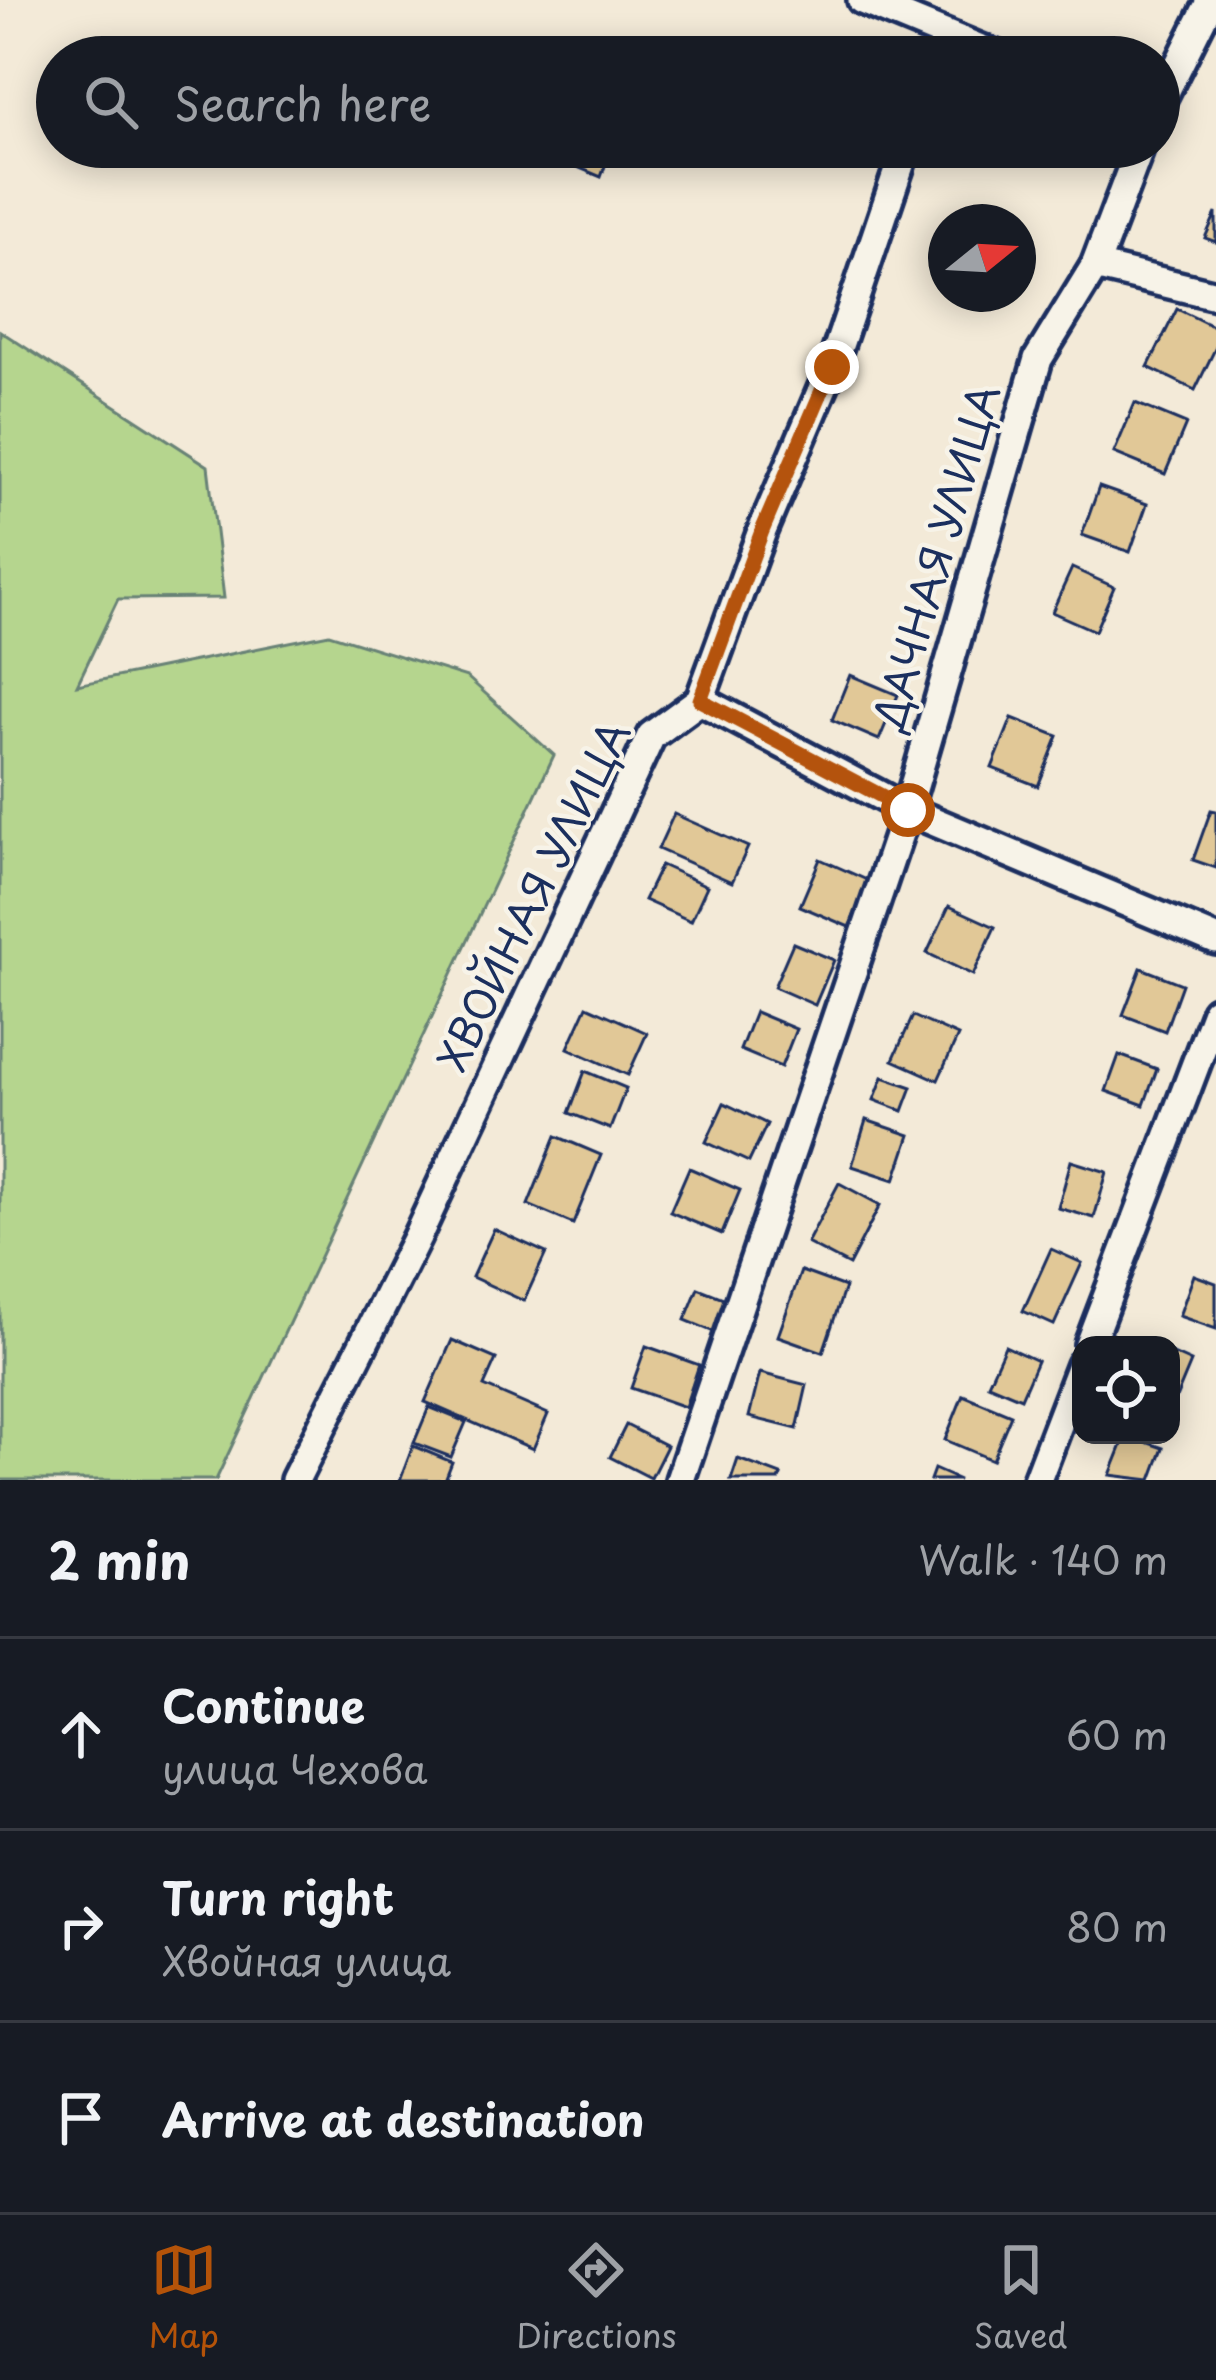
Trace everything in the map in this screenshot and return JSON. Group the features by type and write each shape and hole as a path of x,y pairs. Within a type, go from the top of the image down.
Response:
{"street":[{"path":"1180,62 1211,0"},
{"path":"878,3 927,36"},
{"path":"899,168 832,367 762,531 700,700 908,810 1216,940"},
{"name":"ДАЧНАЯ УЛИЦА","path":"680,1480 908,810 1038,359 1095,266 1132,168"},
{"path":"1095,266 1216,295"},
{"name":"ХВОЙНАЯ УЛИЦА","path":"296,1480 417,1237 651,736 700,700"},
{"path":"1092,1336 1216,1011"},
{"path":"1037,1480 1072,1389"}],"green space":[{"path":"0,331 208,466 224,598 118,599 77,685 329,634 467,677 554,755 216,1480 0,1480"}],"building":[{"path":"580,168 604,168 601,177"},
{"path":"1216,213 1216,242 1205,238"},
{"path":"1177,309 1216,328 1216,347 1195,390 1148,367"},
{"path":"1135,403 1186,424 1165,474 1114,453"},
{"path":"1099,487 1147,504 1130,552 1082,535"},
{"path":"1072,568 1114,587 1095,631 1052,612"},
{"path":"850,675 898,695 879,740 832,720"},
{"path":"1012,718 1058,736 1038,786 992,768"},
{"path":"1211,810 1216,811 1216,868 1193,860"},
{"path":"674,814 748,847 732,882 658,849"},
{"path":"820,859 869,881 849,927 800,906"},
{"path":"661,865 707,886 691,921 644,900"},
{"path":"949,906 995,927 973,975 927,953"},
{"path":"793,943 834,960 815,1005 774,987"},
{"path":"1141,968 1182,984 1165,1031 1123,1015"},
{"path":"587,1006 647,1033 628,1075 568,1048"},
{"path":"755,1012 796,1029 781,1067 740,1050"},
{"path":"913,1016 958,1036 938,1080 893,1060"},
{"path":"1119,1055 1157,1069 1144,1105 1106,1091"},
{"path":"585,1071 626,1088 610,1129 569,1113"},
{"path":"883,1077 912,1087 903,1111 874,1100"},
{"path":"724,1103 767,1124 749,1162 706,1142"},
{"path":"866,1120 910,1135 895,1180 852,1166"},
{"path":"556,1136 601,1155 573,1224 528,1205"},
{"path":"1071,1161 1107,1172 1094,1218 1058,1208"},
{"path":"689,1168 740,1190 722,1234 670,1212"},
{"path":"839,1183 880,1205 849,1265 807,1243"},
{"path":"494,1229 546,1253 524,1301 472,1277"},
{"path":"1051,1249 1082,1263 1054,1325 1023,1311"},
{"path":"801,1271 845,1287 823,1352 778,1336"},
{"path":"1194,1275 1216,1283 1216,1329 1179,1316"},
{"path":"698,1288 726,1299 714,1332 685,1320"},
{"path":"452,1340 496,1359 484,1386 548,1414 533,1449 425,1402"},
{"path":"646,1346 699,1365 685,1407 631,1388"},
{"path":"1005,1346 1037,1361 1021,1398 988,1384"},
{"path":"1180,1357 1191,1362 1180,1388"},
{"path":"760,1373 807,1385 797,1429 749,1417"},
{"path":"963,1395 1011,1415 992,1460 945,1440"},
{"path":"429,1407 466,1422 451,1457 414,1443"},
{"path":"626,1425 667,1446 651,1478 610,1457"},
{"path":"1122,1444 1163,1448 1151,1480 1110,1475"},
{"path":"413,1446 452,1462 445,1480 400,1480"},
{"path":"738,1459 781,1475 779,1480 731,1480"},
{"path":"934,1469 959,1480 930,1480"}],"route":[{"path":"832,367 762,531 700,700 908,810"}]}
